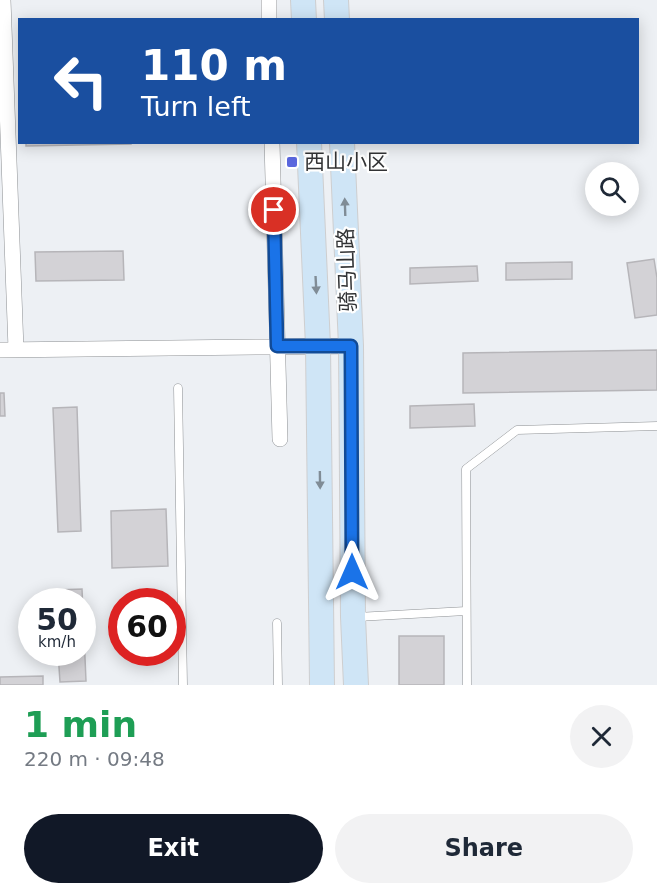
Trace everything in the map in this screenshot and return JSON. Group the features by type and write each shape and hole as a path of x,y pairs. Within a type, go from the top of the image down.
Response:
{"main road":[{"path":"303,0 304,18"},
{"path":"336,0 337,18"},
{"name":"骑马山路","path":"309,144 318,346 322,685"},
{"name":"骑马山路","path":"342,144 351,346 353,617 356,685"}],"street":[{"path":"3,0 16,349"},
{"path":"268,0 269,18"},
{"path":"272,144 280,439"},
{"path":"0,350 351,346"}],"lane":[{"path":"178,388 183,685"},
{"path":"468,685 465,470 517,430 657,426"},
{"path":"353,617 466,611"},
{"path":"277,623 278,685"}],"building":[{"path":"26,144 131,144 26,146"},
{"path":"123,251 124,280 36,281 35,252"},
{"path":"654,259 657,278 657,315 635,318 627,263"},
{"path":"572,262 572,279 506,280 506,263"},
{"path":"477,266 478,281 410,284 410,268"},
{"path":"657,350 657,390 463,393 463,353"},
{"path":"0,393 4,393 5,416 0,416"},
{"path":"474,404 475,426 410,428 410,406"},
{"path":"77,407 81,531 58,532 53,408"},
{"path":"166,509 168,566 112,568 111,511"},
{"path":"399,636 444,636 444,685 399,685"},
{"path":"59,666 85,666 86,681 60,682"},
{"path":"43,676 43,685 0,685 0,677"}],"place":[{"name":"西山小区","path":"292,162"}],"route":[{"path":"274,210 277,346 351,346 352,572"}]}
